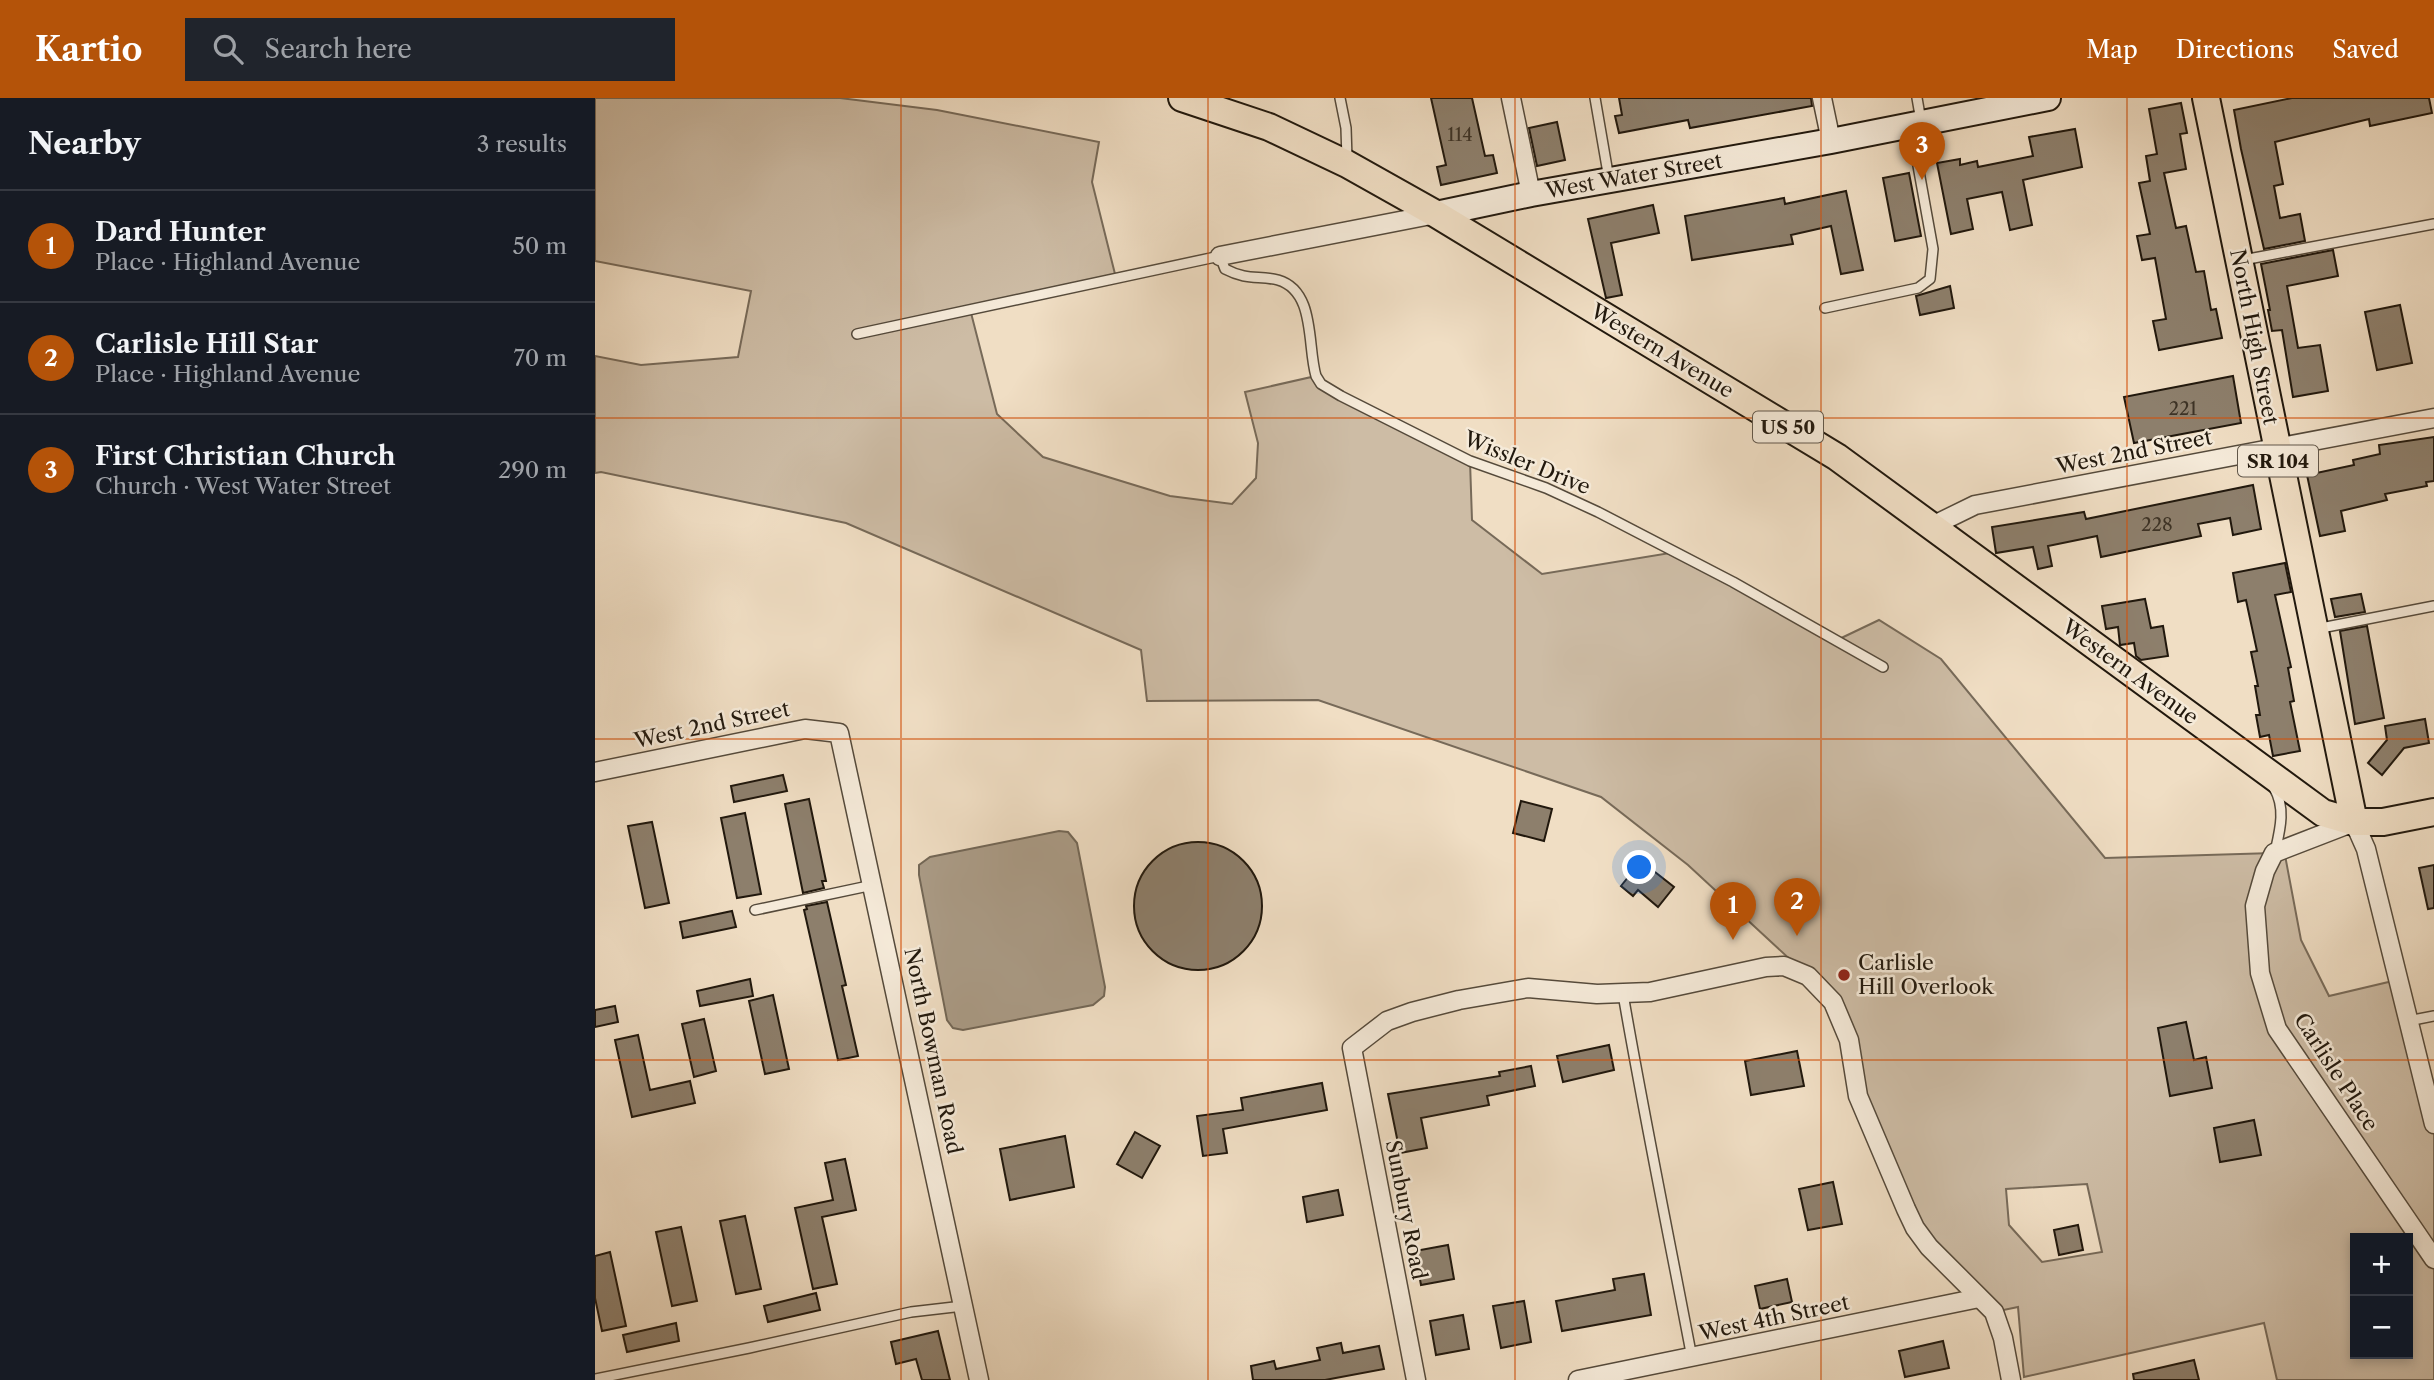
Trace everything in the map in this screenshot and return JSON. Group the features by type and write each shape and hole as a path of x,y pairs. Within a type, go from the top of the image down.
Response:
{"main road":[{"name":"Western Avenue","path":"1182,98 1269,127 1347,164 1436,214 1837,457 2323,813 2354,822"},
{"name":"North High Street","path":"2206,98 2354,822"},
{"name":"US 50","path":"2354,822 2382,822 2434,812"}],"street":[{"path":"1511,98 1531,194"},
{"path":"1822,98 1831,141"},
{"name":"West Water Street","path":"1220,256 1531,194 1831,141 2018,101 2048,98"},
{"name":"West 2nd Street","path":"1930,527 1975,505 2434,418"},
{"name":"West 2nd Street","path":"595,772 806,729 839,733"},
{"name":"North Bowman Road","path":"839,733 979,1380"},
{"path":"2274,853 2354,822 2366,849 2434,1124"},
{"name":"Carlisle Place","path":"2274,853 2265,871 2255,906 2260,973 2277,1029 2434,1259"},
{"path":"1623,994 1650,992 1766,967 1784,967 1808,976 1833,1002 1842,1021 1849,1040 1858,1096 1915,1228 1929,1247 1994,1312 2003,1338 2011,1380"},
{"name":"Sunbury Road","path":"1416,1380 1352,1048 1387,1021 1459,1000 1528,988 1623,994"},
{"name":"West 4th Street","path":"1578,1380 1979,1298"}],"lane":[{"path":"1340,98 1346,128 1347,164"},
{"path":"1595,98 1609,180"},
{"path":"1825,308 1918,288 1930,279 1933,249 1916,124 1917,98"},
{"path":"2238,261 2434,224"},
{"path":"857,334 1220,256"},
{"name":"Wissler Drive","path":"1220,256 1225,270 1240,277 1276,279 1291,285 1299,295 1305,310 1315,376 1321,384 1470,461 1546,488 1598,512 1733,582 1883,667"},
{"path":"2314,629 2434,606"},
{"path":"2263,768 2280,799 2281,818 2274,853"},
{"path":"755,910 873,885"},
{"path":"1623,994 1647,1132 1658,1174 1692,1358"},
{"path":"2407,1021 2434,1016"},
{"path":"595,1378 911,1312 963,1306"}],"shaded area":[{"path":"595,98 840,98 937,110 1099,142 1092,182 1116,278 970,309 997,414 1043,457 1170,496 1232,504 1256,478 1258,443 1245,392 1316,376 1321,384 1470,461 1472,520 1542,574 1676,552 1835,641 1879,620 1941,659 2105,858 2274,853 2284,850 2301,940 2329,996 2397,980 2434,1124 2434,1380 2277,1380 2264,1323 2024,1377 2018,1307 1994,1312 1929,1247 1868,1120 1849,1040 1808,976 1688,865 1601,797 1318,700 1147,701 1141,650 846,523 601,472 595,473 595,356 641,365 738,357 751,291 595,261","holes":["2087,1184 2102,1252 2042,1262 2009,1225 2006,1189"]},
{"path":"1059,831 1068,832 1077,843 1105,987 1104,996 1093,1005 963,1030 953,1028 947,1020 919,865 930,857"}],"building":[{"path":"1431,98 1472,98 1485,156 1493,155 1497,173 1441,185 1437,167 1446,165"},
{"path":"1619,98 1811,98 1812,106 1690,128 1688,120 1619,133 1615,116 1622,115"},
{"path":"2292,98 2429,98 2432,113 2370,126 2369,119 2275,142 2283,184 2274,186 2280,218 2300,214 2305,241 2264,249 2234,110"},
{"path":"2181,103 2187,133 2180,134 2186,169 2164,173 2176,228 2186,226 2196,272 2204,271 2211,310 2216,309 2222,338 2159,350 2153,321 2166,319 2155,258 2142,260 2137,236 2150,234 2139,183 2150,181 2146,156 2157,154 2149,109"},
{"path":"1557,122 1565,160 1537,166 1529,128"},
{"path":"2075,129 2082,167 2023,180 2032,225 2010,230 2002,192 1967,199 1973,229 1951,234 1937,163 1960,159 1960,165 1977,161 1978,167 2033,156 2029,137"},
{"path":"1909,173 1921,236 1895,241 1883,178"},
{"path":"1846,191 1863,270 1841,274 1831,226 1791,235 1793,244 1692,260 1685,216 1784,198 1785,204"},
{"path":"1653,205 1659,233 1611,243 1622,295 1606,298 1588,219"},
{"path":"2333,250 2338,276 2287,286 2298,348 2320,345 2328,391 2293,397 2282,330 2272,331 2261,264"},
{"path":"1950,286 1954,308 1920,315 1916,296"},
{"path":"2400,305 2412,363 2377,370 2365,312"},
{"path":"2233,376 2241,423 2134,443 2124,397"},
{"path":"2434,437 2434,481 2426,482 2427,486 2385,494 2387,500 2341,511 2345,531 2320,536 2307,475 2354,465 2353,460 2380,454 2379,445"},
{"path":"2253,485 2261,529 2233,535 2230,518 2198,524 2201,536 2101,557 2097,536 2048,546 2052,566 2038,569 2033,547 1996,553 1992,527 2084,512 2086,519"},
{"path":"2285,563 2291,592 2275,595 2291,667 2288,668 2294,701 2290,702 2300,751 2273,756 2269,735 2260,737 2256,715 2260,715 2255,686 2258,686 2251,652 2257,651 2246,600 2238,602 2233,573"},
{"path":"2361,594 2365,612 2335,617 2331,599"},
{"path":"2145,599 2151,628 2163,626 2168,656 2141,660 2136,656 2134,643 2120,645 2118,627 2106,629 2102,606"},
{"path":"2367,626 2384,718 2355,724 2340,631"},
{"path":"2425,719 2429,743 2404,748 2382,775 2368,763 2387,740 2385,726"},
{"path":"783,775 787,791 734,802 731,786"},
{"path":"809,799 826,881 822,881 824,888 803,893 785,804"},
{"path":"1521,801 1552,809 1544,841 1513,833"},
{"path":"745,813 761,894 737,898 721,818"},
{"path":"652,822 669,903 645,908 628,826"},
{"path":"1198,842 1223,847 1243,861 1257,881 1262,906 1257,931 1243,951 1223,965 1198,970 1173,965 1153,951 1139,931 1134,906 1139,881 1153,861 1173,847"},
{"path":"1641,861 1674,887 1658,907 1638,890 1633,896 1621,886"},
{"path":"2434,865 2434,908 2428,909 2419,868"},
{"path":"827,902 846,985 842,986 858,1056 838,1060 804,910 807,909 806,906"},
{"path":"732,911 736,927 683,938 680,922"},
{"path":"750,979 753,996 700,1006 697,991"},
{"path":"773,995 789,1069 765,1074 749,1001"},
{"path":"615,1006 618,1022 595,1027 595,1010"},
{"path":"704,1019 716,1071 694,1077 682,1024"},
{"path":"2186,1022 2194,1060 2206,1057 2212,1088 2170,1096 2158,1028"},
{"path":"638,1035 650,1090 690,1081 695,1103 632,1117 615,1040"},
{"path":"1609,1045 1614,1070 1563,1082 1557,1056"},
{"path":"1797,1051 1804,1086 1751,1095 1745,1061"},
{"path":"1531,1066 1535,1086 1487,1096 1489,1105 1421,1118 1427,1148 1400,1153 1388,1094 1500,1076 1499,1072"},
{"path":"1322,1083 1327,1110 1223,1129 1227,1153 1203,1156 1197,1116 1243,1110 1241,1098"},
{"path":"2254,1120 2261,1155 2220,1162 2214,1128"},
{"path":"1135,1132 1160,1146 1142,1178 1117,1164"},
{"path":"1065,1136 1074,1187 1010,1200 1000,1149"},
{"path":"845,1159 856,1210 822,1217 837,1284 813,1289 795,1208 833,1200 825,1163"},
{"path":"1833,1182 1842,1224 1808,1230 1799,1189"},
{"path":"1338,1190 1343,1215 1307,1222 1303,1197"},
{"path":"745,1216 761,1289 736,1294 720,1221"},
{"path":"2078,1225 2083,1250 2059,1255 2054,1230"},
{"path":"681,1227 697,1301 672,1306 656,1232"},
{"path":"1448,1245 1454,1279 1421,1285 1415,1251"},
{"path":"610,1252 626,1326 602,1331 595,1298 595,1256"},
{"path":"1644,1274 1651,1315 1562,1331 1556,1301 1615,1290 1613,1279"},
{"path":"1787,1279 1792,1302 1760,1309 1755,1286"},
{"path":"816,1293 820,1310 768,1322 764,1306"},
{"path":"1524,1301 1531,1342 1501,1348 1493,1306"},
{"path":"1463,1315 1469,1349 1436,1355 1430,1321"},
{"path":"676,1323 679,1341 627,1352 623,1335"},
{"path":"938,1331 950,1380 922,1380 916,1359 896,1364 891,1342"},
{"path":"1943,1341 1949,1368 1905,1377 1899,1351"},
{"path":"1341,1343 1343,1353 1379,1346 1384,1369 1325,1380 1253,1380 1251,1366 1274,1361 1276,1369 1320,1360 1317,1348"},
{"path":"2194,1360 2199,1380 2134,1380 2133,1374"}],"place":[{"name":"First Christian Church","path":"1922,180"},
{"name":"Carlisle Hill Star","path":"1797,936"},
{"name":"Dard Hunter","path":"1733,940"},
{"name":"Carlisle Hill Overlook","path":"1844,975"}]}
